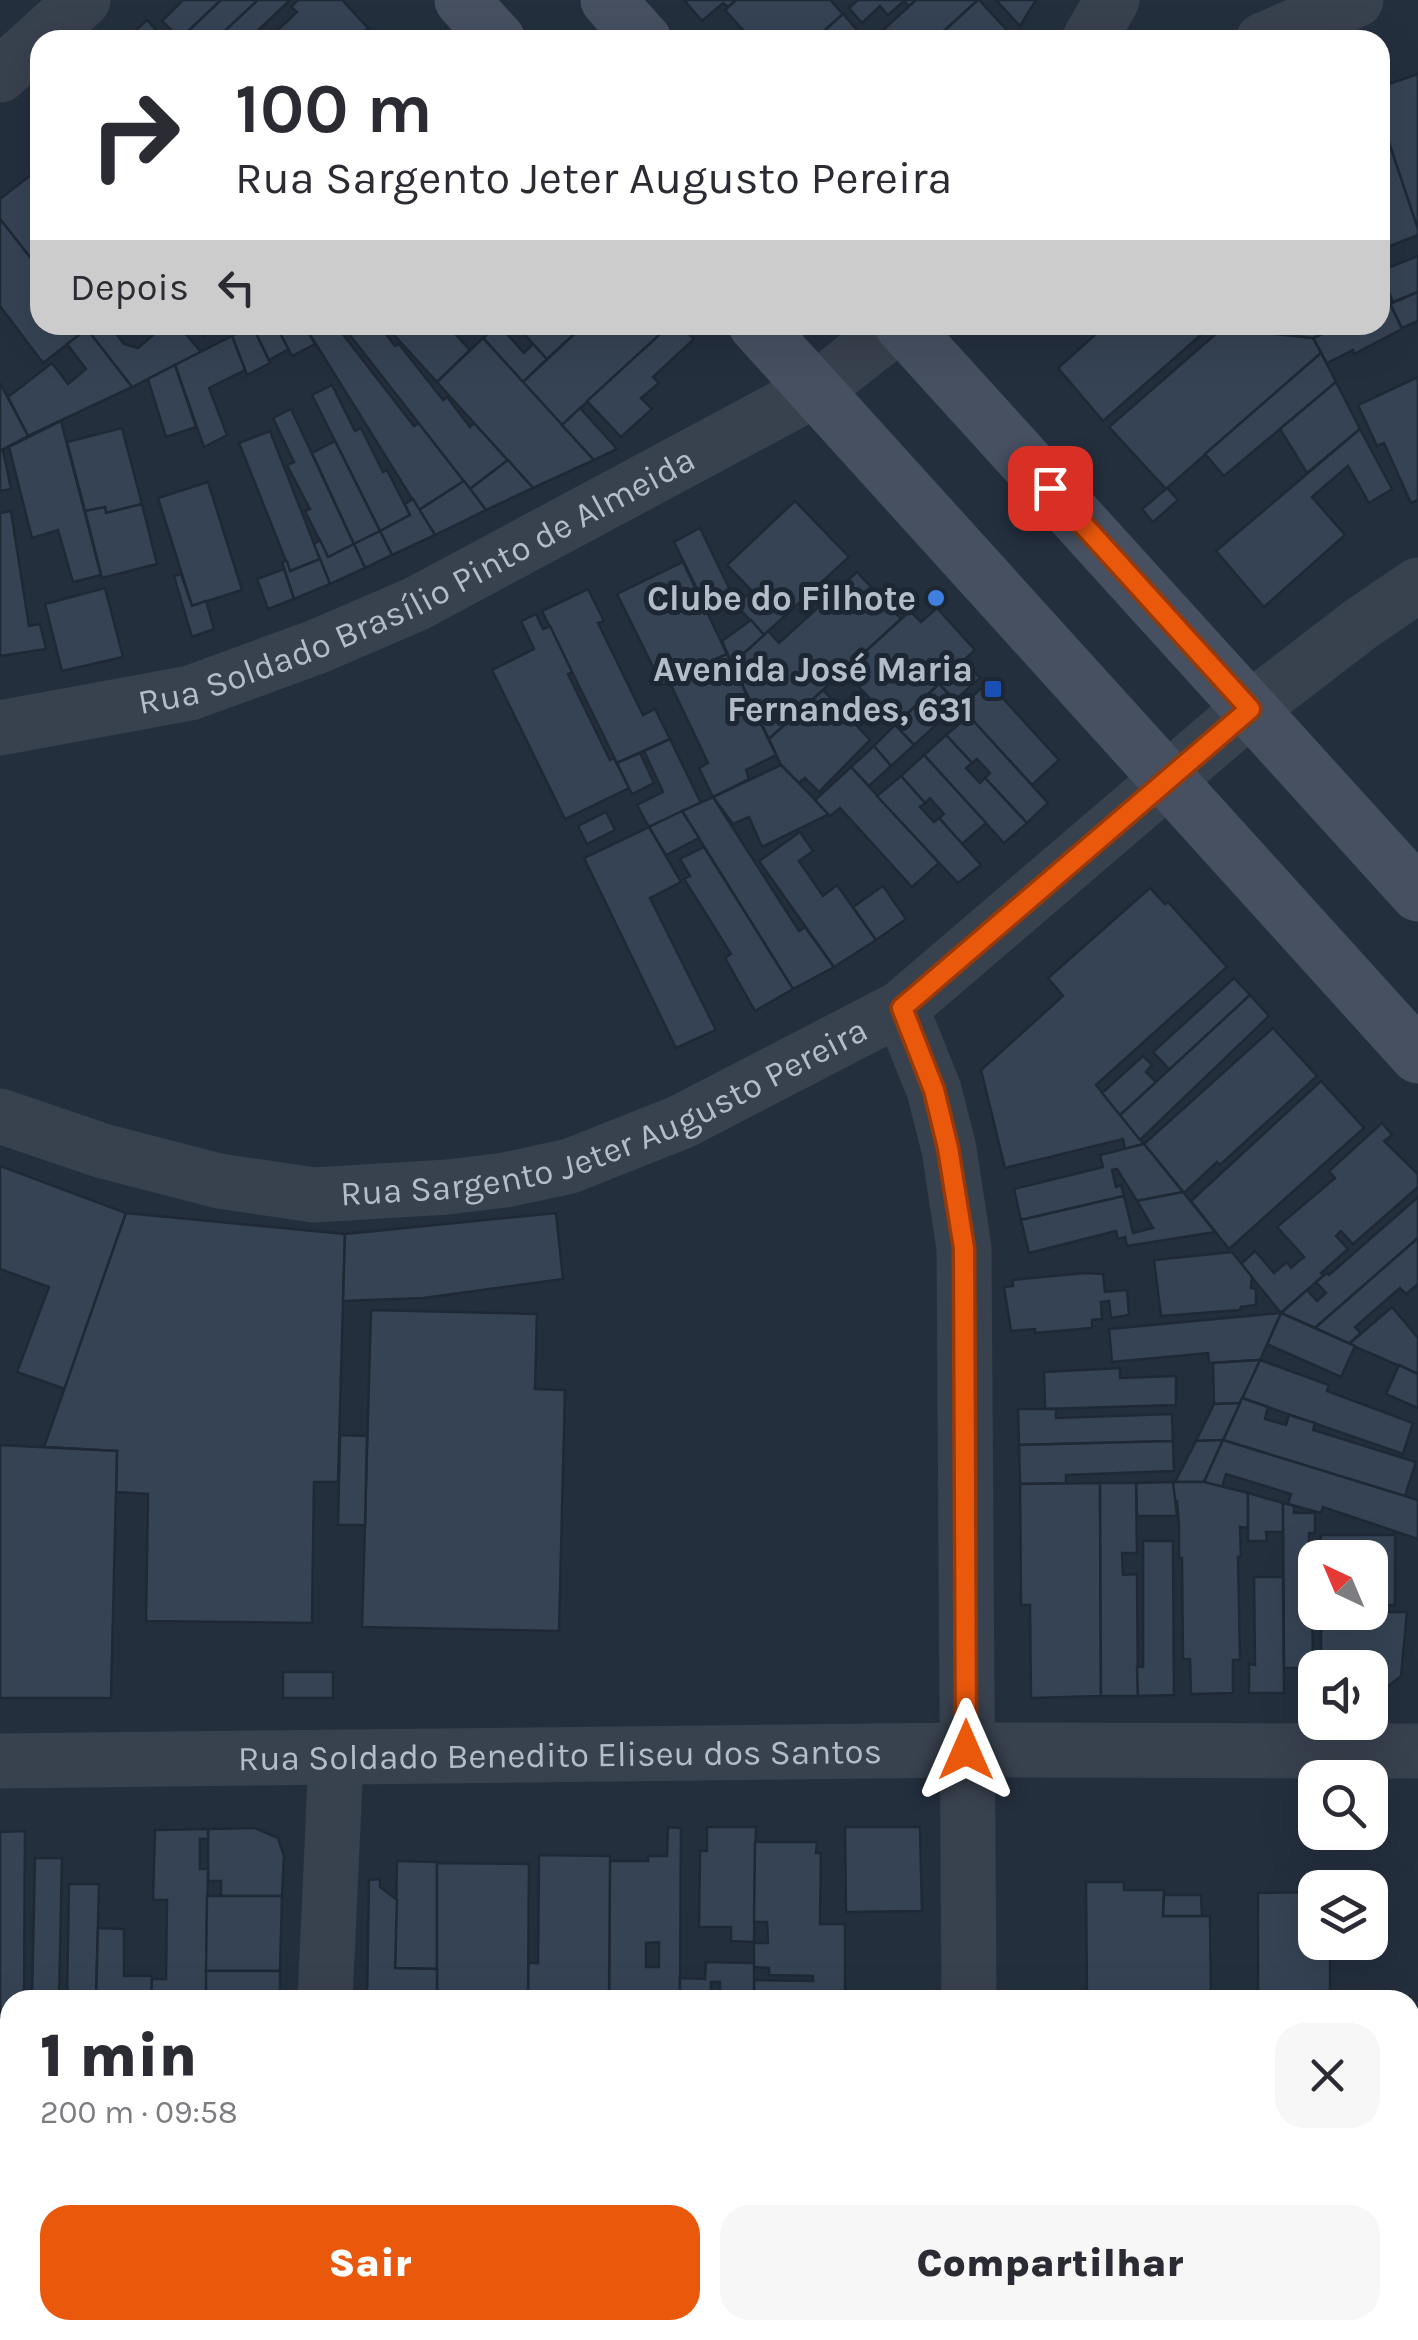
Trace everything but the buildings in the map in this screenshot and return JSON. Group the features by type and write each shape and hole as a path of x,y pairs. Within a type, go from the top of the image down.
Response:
{"main road":[{"path":"462,0 489,30"},
{"path":"608,0 635,30"},
{"path":"765,335 1418,1056"},
{"path":"909,335 1418,894"}],"street":[{"path":"49,30 83,0"},
{"path":"1095,30 1112,0"},
{"path":"1286,30 1356,0"},
{"path":"0,74 30,47"},
{"name":"Rua Soldado Brasílio Pinto de Almeida","path":"0,728 190,692 316,647 416,604 816,390 887,335"},
{"name":"Rua Sargento Jeter Augusto Pereira","path":"0,1116 103,1151 219,1182 314,1195 505,1180 570,1166 680,1122 902,1008 1250,709 1418,585"},
{"path":"902,1008 934,1090 964,1248 969,1990"},
{"name":"Rua Soldado Benedito Eliseu dos Santos","path":"0,1760 966,1750 1418,1751"},
{"path":"325,1990 336,1759"}],"place":[{"name":"Clube do Filhote","path":"936,598"},
{"name":"Avenida José Maria Fernandes, 631","path":"993,689"}],"route":[{"path":"966,1750 964,1248 934,1090 902,1008 1250,709 1050,488"}]}
